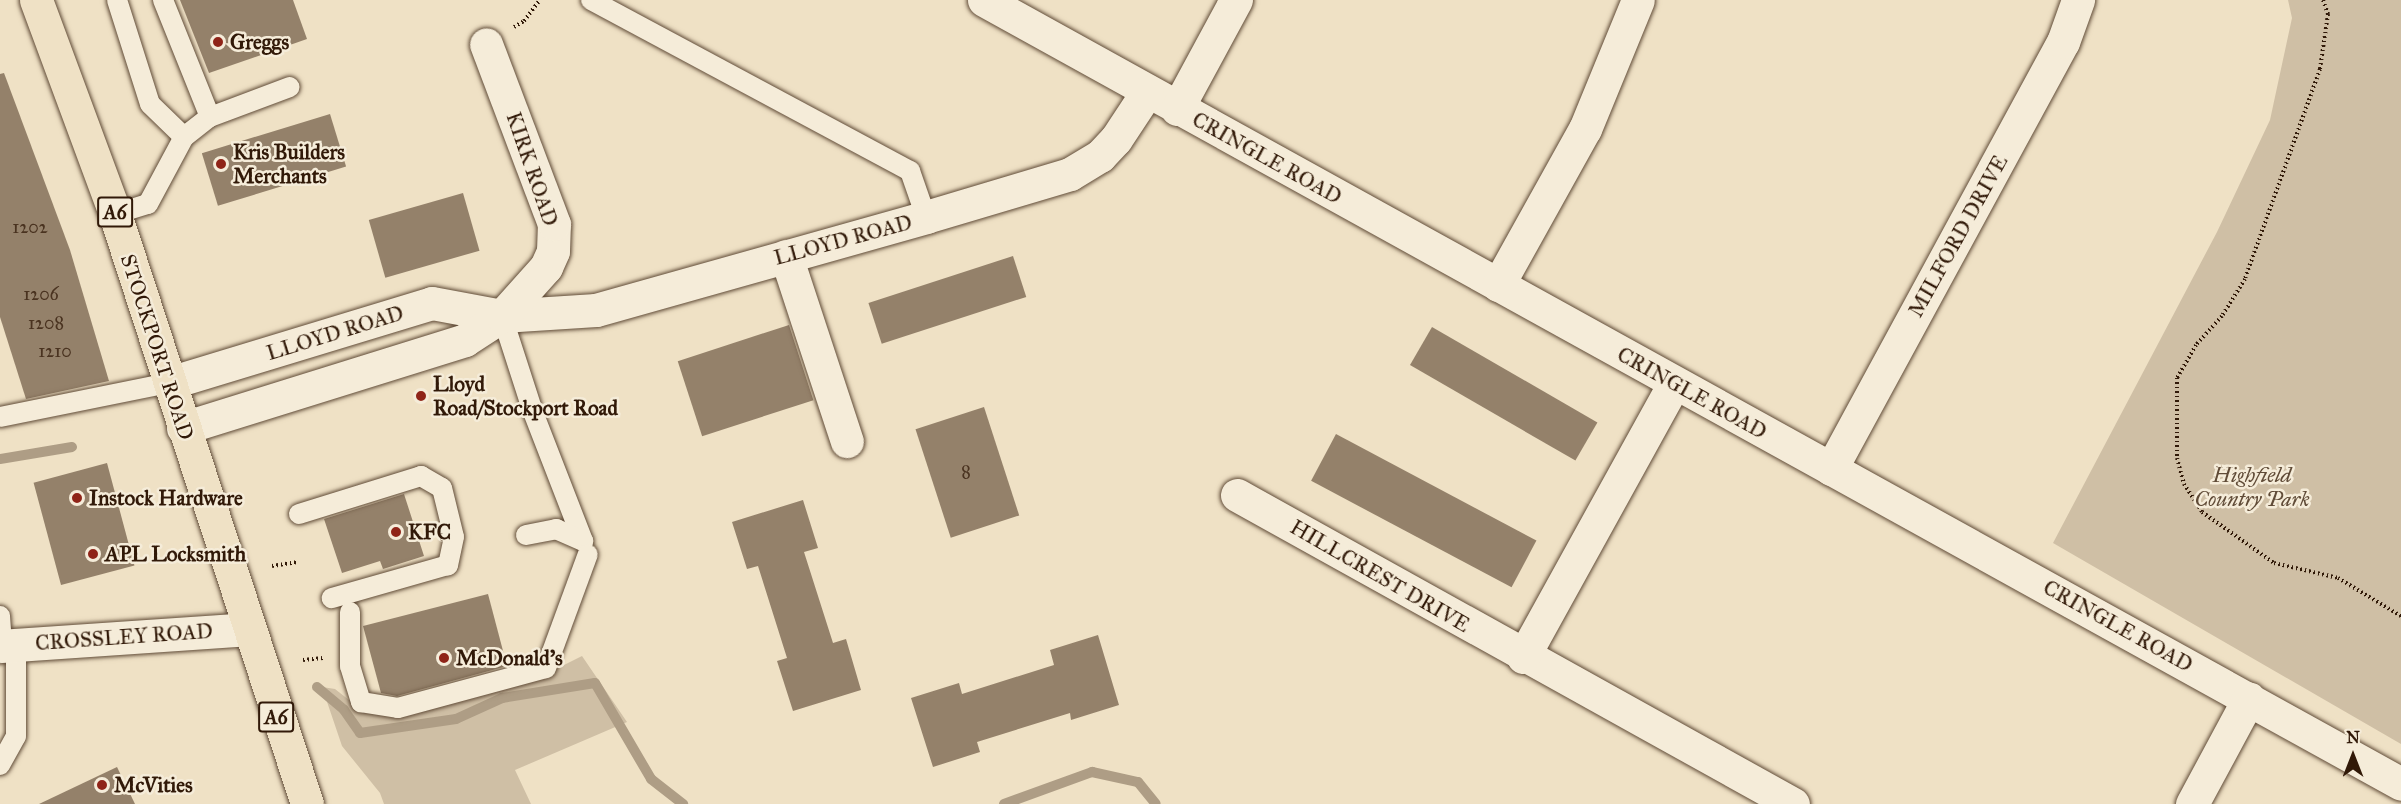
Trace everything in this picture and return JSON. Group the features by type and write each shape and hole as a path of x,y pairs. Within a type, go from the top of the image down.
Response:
{"highway":[{"name":"STOCKPORT ROAD","path":"36,0 115,214 248,629"},
{"name":"A6","path":"248,629 307,804"}],"street":[{"name":"CRINGLE ROAD","path":"984,0 1674,384 2401,784"},
{"path":"1178,109 1236,0"},
{"path":"1498,285 1585,129 1638,0"},
{"name":"MILFORD DRIVE","path":"1831,469 2063,42 2078,0"},
{"name":"KIRK ROAD","path":"486,44 554,224 555,237 546,267 502,316"},
{"name":"LLOYD ROAD","path":"169,383 432,303 502,316 596,310 926,218 1070,174 1090,162 1116,140 1147,92"},
{"path":"786,256 847,441"},
{"name":"LLOYD ROAD","path":"183,428 465,340 502,316"},
{"path":"1523,657 1674,384"},
{"name":"HILLCREST DRIVE","path":"1237,495 1523,657 1793,804"},
{"name":"CROSSLEY ROAD","path":"5,638 248,629"},
{"path":"2192,804 2248,698"}],"lane":[{"path":"117,0 150,104 182,140"},
{"path":"163,0 210,117"},
{"path":"591,0 910,171 926,218"},
{"path":"115,214 148,204 182,140 210,117 290,87"},
{"path":"502,316 533,412 583,541 556,529 526,535"},
{"path":"0,417 169,383"},
{"path":"299,514 421,476 442,488 454,537 448,565 332,598"},
{"path":"350,612 350,666 361,702 398,708 546,668 588,555"},
{"path":"0,765 16,736 5,638"}],"path":[{"path":"2323,0 2328,14 2320,69 2245,279 2222,316 2196,345 2177,378 2177,458 2184,484 2202,513 2274,563 2338,578 2401,616"},
{"path":"272,566 298,562"}],"green space":[{"name":"Highfield Country Park","path":"2288,0 2401,0 2401,744 2053,543 2217,232 2270,120 2292,18"},
{"path":"582,656 627,722 515,770 531,804 384,804 380,793 342,746 322,687 335,689 359,708 548,673"}],"building":[{"path":"180,0 293,0 307,39 209,73"},
{"path":"4,73 70,250 109,381 26,399 0,317 0,74"},
{"path":"330,114 346,167 218,206 202,153"},
{"path":"463,193 480,251 385,278 369,220"},
{"path":"1013,256 1026,297 882,344 868,303"},
{"path":"789,325 813,400 702,436 678,361"},
{"path":"1432,327 1597,422 1575,461 1410,365"},
{"path":"984,407 1019,515 951,538 916,429"},
{"path":"1336,434 1536,541 1512,587 1311,481"},
{"path":"107,463 134,565 61,585 34,483"},
{"path":"404,494 424,556 383,569 380,561 342,573 324,519"},
{"path":"803,500 818,548 804,552 833,643 846,639 861,690 793,711 777,661 787,658 758,566 747,569 732,522"},
{"path":"488,594 507,666 397,696 381,693 363,626"},
{"path":"1098,635 1119,705 1071,720 1070,713 977,742 980,752 933,767 911,698 959,683 962,694 1054,665 1050,650"},
{"name":"McVities","path":"117,767 135,804 39,804"}],"waterway":[{"path":"0,459 72,447"},
{"path":"317,687 344,710 360,733 456,719 502,698 595,683 651,779 683,804"},
{"path":"1004,804 1092,772 1138,782 1156,804"}],"place":[{"name":"Greggs","path":"218,42"},
{"name":"Kris Builders Merchants","path":"221,164"},
{"name":"Lloyd Road/Stockport Road","path":"421,396"},
{"name":"Instock Hardware","path":"77,498"},
{"name":"KFC","path":"396,532"},
{"name":"APL Locksmith","path":"93,554"},
{"name":"McDonald's","path":"444,658"},
{"name":"McVities","path":"102,785"}]}
